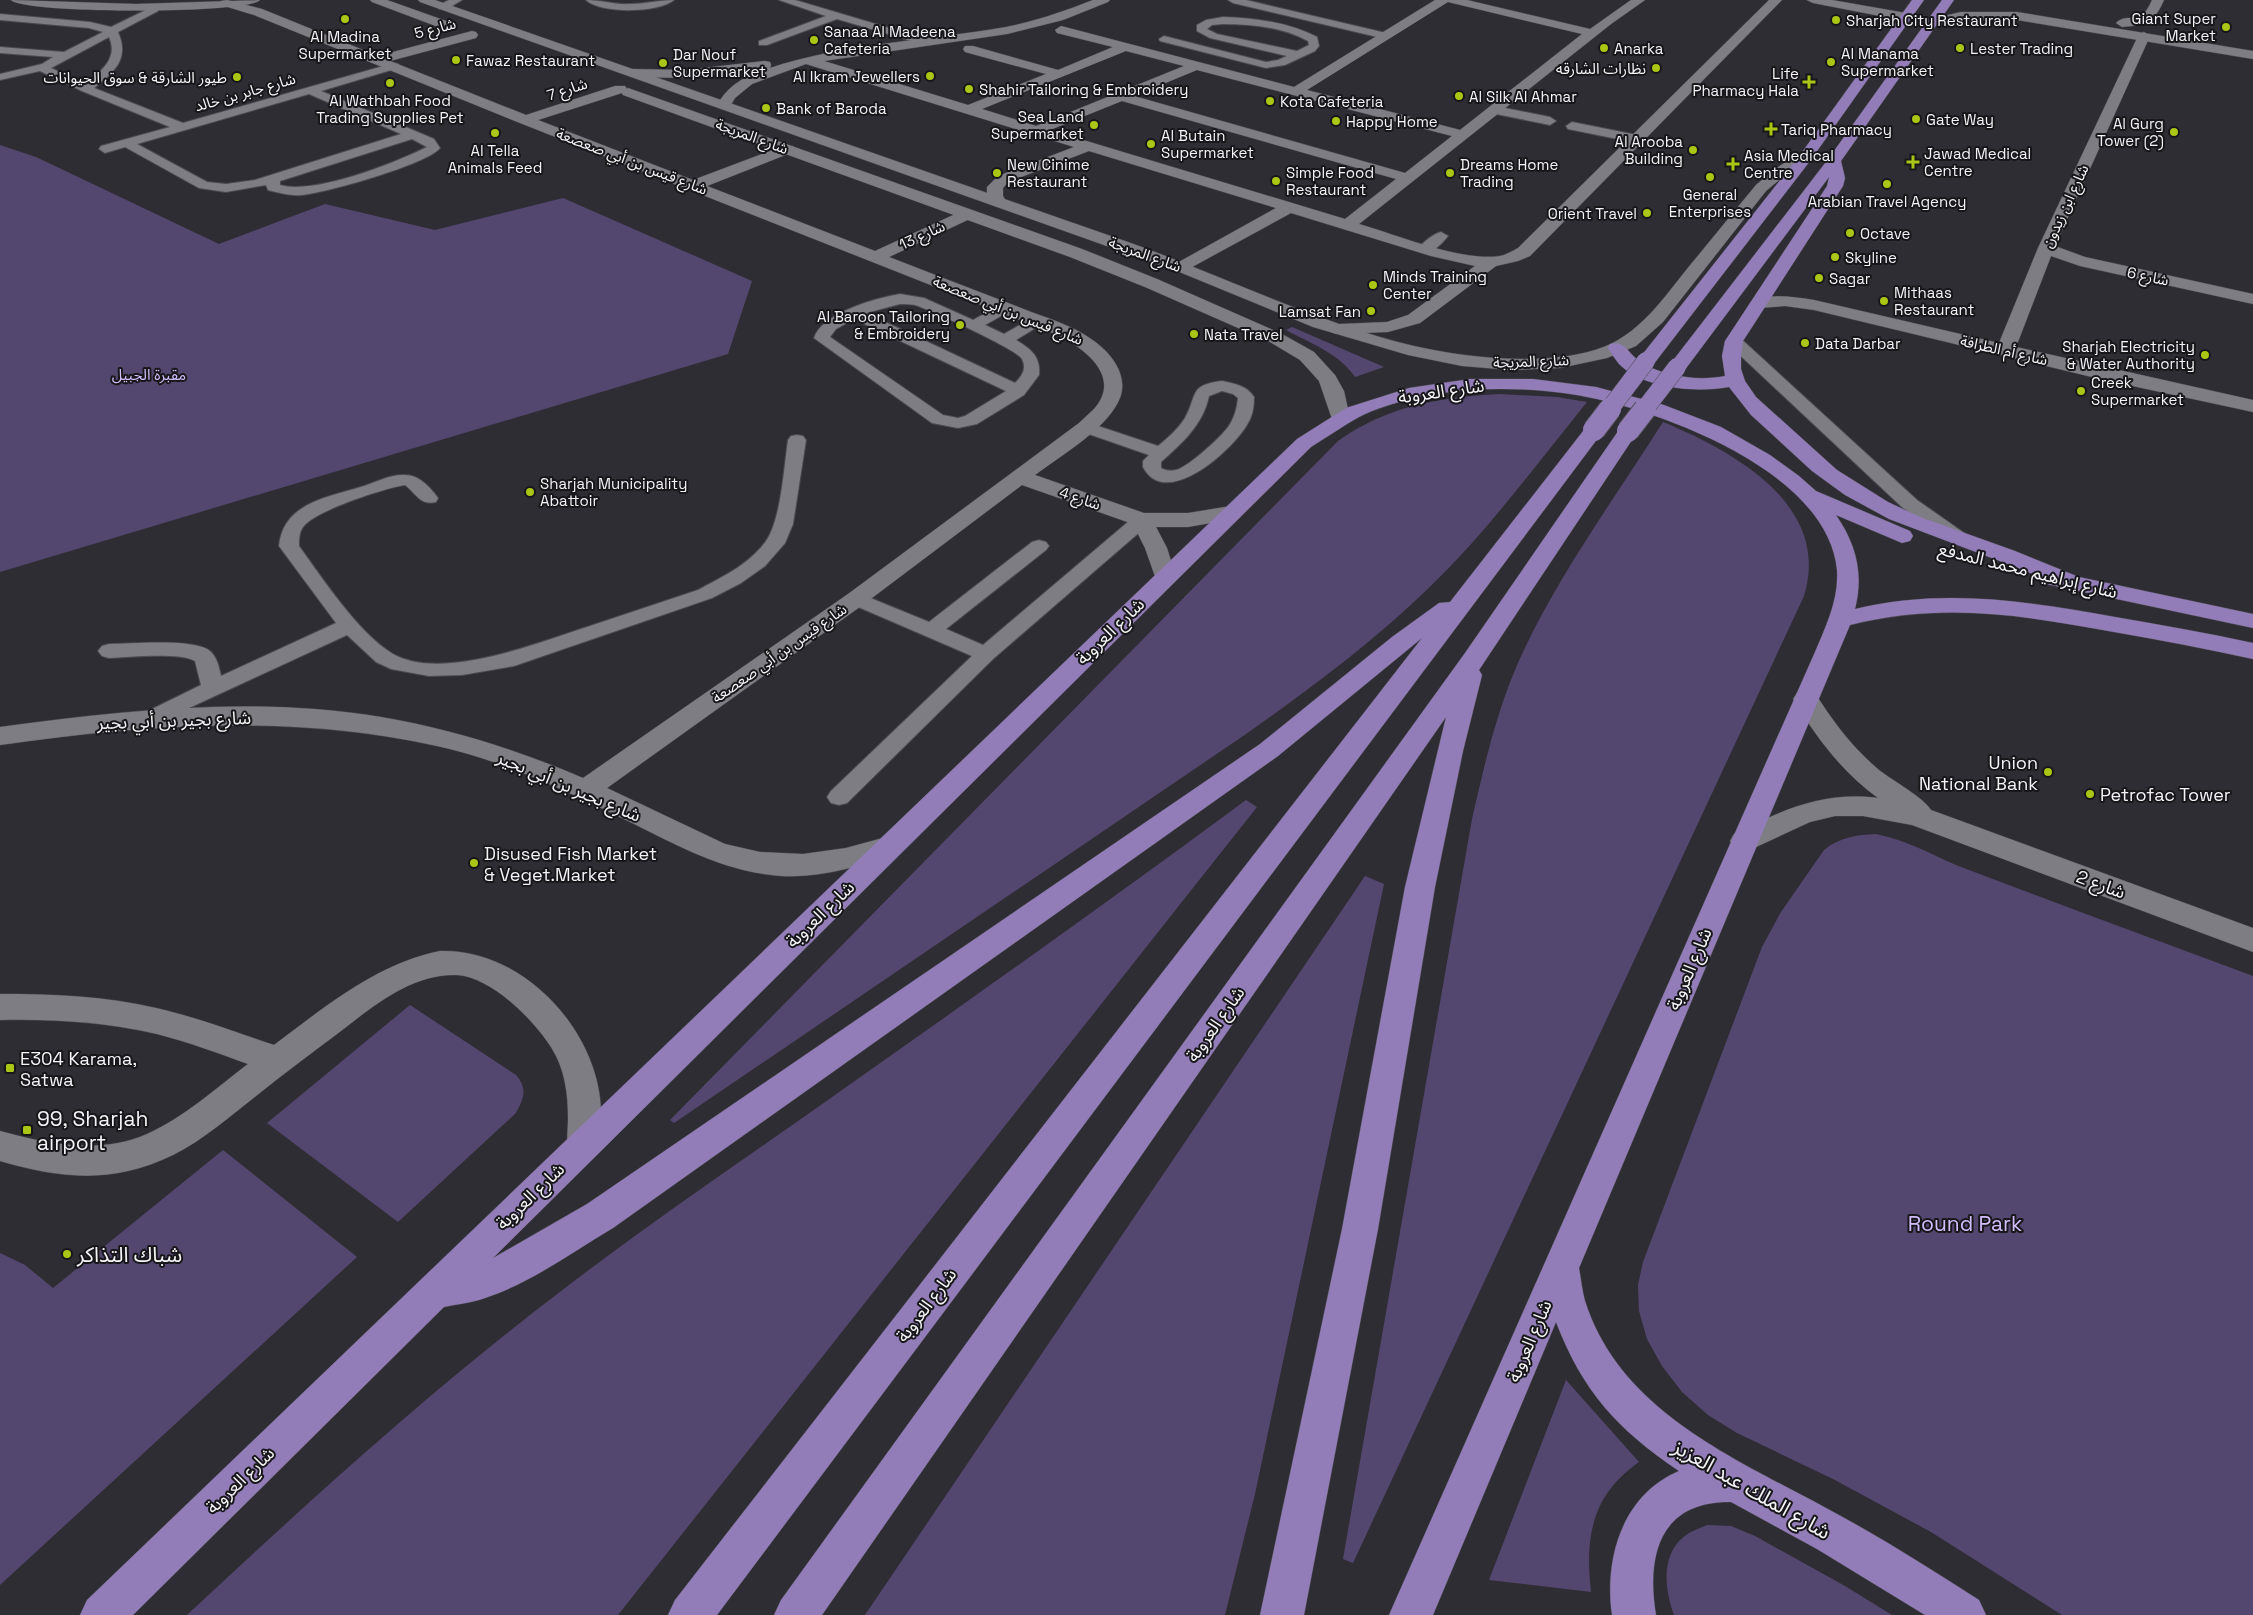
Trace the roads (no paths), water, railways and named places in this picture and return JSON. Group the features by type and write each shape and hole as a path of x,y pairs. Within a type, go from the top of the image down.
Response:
{"main road":[{"name":"شارع العروبة","path":"690,1615 1646,361 1805,158 1918,0"},
{"name":"شارع العروبة","path":"796,1615 1474,659 1628,431 1834,161 1948,0"},
{"path":"1834,161 1837,178 1835,186 1734,341 1731,353 1734,380 1750,403 1761,414 1840,483 1863,498 1903,518 1999,552 2071,582"},
{"path":"1617,348 1626,361 1634,367 1670,380 1712,384 1734,380"},
{"name":"شارع العروبة","path":"102,1615 1304,443 1340,418 1372,404 1399,396 1448,387 1490,384 1534,385 1578,390 1649,407 1708,428 1746,448 1780,470 1810,495 1828,519 1841,544 1848,570 1848,595 1806,699 1411,1615"},
{"name":"شارع إبراهيم محمد المدفع","path":"1810,495 1874,526 1949,552 1997,566 2253,621"},
{"path":"433,1291 484,1281 525,1261 600,1216 1269,750 1401,642 1467,595"},
{"name":"شارع إبراهيم محمد المدفع","path":"1839,620 1866,612 1908,605 1955,602 1989,604 2059,613 2253,650"},
{"path":"2206,641 2217,633 2238,632 2253,635"},
{"path":"1282,1615 1360,1230 1420,887 1450,751 1474,659"},
{"name":"شارع الملك عبد العزيز","path":"1561,1268 1567,1301 1579,1334 1597,1367 1622,1400 1655,1432 1694,1460 1865,1552 1964,1615"},
{"path":"1634,1615 1631,1601 1630,1565 1640,1536 1655,1510 1677,1493 1705,1483 1736,1482"}],"street":[{"path":"17,0 77,7 154,9"},
{"path":"376,0 490,42"},
{"name":"شارع المريجة","path":"424,0 1183,267 1271,305 1339,329 1424,353 1485,363 1527,364 1585,358 1617,348 1638,336 1653,322 1761,188 1780,172 1805,158"},
{"path":"632,73 658,75 700,74 806,60 1008,24 1099,0"},
{"path":"926,40 969,36 1026,26 1074,13 1104,0"},
{"path":"1295,92 1443,0"},
{"path":"1452,0 1592,33"},
{"path":"1348,225 1592,33 1622,10 1640,0"},
{"path":"724,105 730,94 744,83 806,60 1425,249 1462,259 1506,260 1524,252 1776,0"},
{"path":"1813,0 1906,17"},
{"path":"2122,23 2142,20 2152,16 2158,0"},
{"name":"شارع قيس بن أبي صعصعة","path":"154,9 225,3 258,4 378,60 524,120 695,185 1066,332 1093,346 1109,367 1113,387 1105,408 1086,427 856,599 585,790"},
{"path":"2032,6 2253,45"},
{"path":"396,8 446,20 458,18 465,14"},
{"path":"1931,23 1960,16 2008,15 2253,55"},
{"path":"1061,30 1463,135"},
{"path":"2144,36 2156,33 2192,35"},
{"name":"شارع 5","path":"378,60 472,35"},
{"name":"شارع ابن زيدون","path":"2005,351 2046,248 2144,36"},
{"path":"971,110 1125,47"},
{"path":"969,49 1059,74"},
{"path":"1038,130 1195,66"},
{"name":"شارع المريجة","path":"601,82 1076,253 1188,298 1293,347 1307,356 1328,379 1334,391 1340,418"},
{"name":"شارع 7","path":"524,120 620,88"},
{"path":"1121,96 1408,178"},
{"path":"998,201 995,196 995,187 1003,179 1089,146"},
{"path":"695,185 788,149"},
{"path":"1076,253 1103,256 1149,269 1171,270 1183,267 1290,207"},
{"name":"شارع 13","path":"876,257 968,214"},
{"name":"شارع 6","path":"2046,248 2080,261 2253,299"},
{"path":"1339,329 1388,328 1414,319 1492,261"},
{"name":"شارع أم الطرافة","path":"1774,281 1791,293 1814,304"},
{"name":"شارع أم الطرافة","path":"1760,303 1785,301 1814,304 2005,351 2253,406"},
{"name":"شارع 4","path":"1018,476 1142,520 1188,520 1231,513"},
{"path":"1142,520 1156,548 1165,577"},
{"name":"شارع 2","path":"1806,699 1821,726 1842,752 1864,772 1907,804 1948,828"},
{"name":"شارع بجير بن أبي بجير","path":"0,736 94,723 150,719 259,716 361,724 456,742 544,771 716,852 761,864 814,865 848,859 890,846"},
{"name":"شارع 2","path":"1744,841 1808,812 1832,806 1859,805 1888,808 1918,816 2253,940"},
{"path":"0,1146 41,1158 80,1162 112,1160 148,1150 178,1134 203,1117 368,994 395,978 414,970 458,963 487,971 527,997 554,1024 573,1053 584,1091 583,1145"},
{"path":"0,1007 68,1008 110,1012 158,1021 277,1060"}],"lane":[{"path":"443,7 457,0"},
{"path":"591,0 624,9 664,0"},
{"path":"784,0 926,40"},
{"path":"1233,0 1386,36"},
{"path":"0,77 45,67 154,9"},
{"path":"763,43 838,16"},
{"path":"0,17 90,24 112,31 119,43 118,57 106,72 86,88"},
{"path":"1164,39 1266,65 1281,63 1298,55 1314,46 1313,39 1302,34 1242,20 1212,22 1201,27 1202,31 1214,36 1298,55"},
{"path":"0,50 67,55"},
{"path":"1179,61 1206,50"},
{"name":"شارع جابر بن خالد","path":"105,149 394,66"},
{"path":"45,67 47,71 182,127"},
{"path":"274,179 273,187 278,190 292,192 310,191 419,156 434,148 430,142 310,90"},
{"path":"1495,110 1550,122"},
{"path":"1572,126 1637,139"},
{"path":"126,143 210,187 236,188 274,179 411,134"},
{"path":"1425,249 1441,236"},
{"path":"910,299 919,301 1006,340 1025,352 1032,367 1031,375 1018,391 972,420 950,423 938,419 825,342 822,335 828,328 855,314 881,302 910,299"},
{"path":"973,326 1005,308"},
{"path":"855,314 1018,391"},
{"path":"1006,340 1037,321"},
{"path":"1734,341 1766,374 1832,430 1910,504 1927,518 1962,540"},
{"path":"1222,386 1232,387 1244,393 1246,397 1244,415 1235,433 1188,473 1165,476 1153,470 1152,461 1161,453 1182,434 1190,423 1197,411 1201,394 1206,390 1222,386"},
{"path":"1086,427 1161,453"},
{"path":"429,498 413,482 401,480 320,506 302,517 290,530 289,546 348,626 386,659 421,668 440,670 473,668 506,661 705,594 734,579 758,562 775,543 784,524 798,440"},
{"path":"839,797 986,654 1142,520"},
{"path":"931,631 1039,546"},
{"path":"856,599 986,654"},
{"path":"150,719 212,688 348,626"},
{"path":"108,651 184,650 200,653 204,657 212,688"}],"place":[{"name":"Al Madina Supermarket","path":"345,19"},
{"name":"Sharjah City Restaurant","path":"1836,20"},
{"name":"Giant Super Market","path":"2226,27"},
{"name":"Sanaa Al Madeena Cafeteria","path":"814,40"},
{"name":"Anarka","path":"1604,48"},
{"name":"Lester Trading","path":"1960,48"},
{"name":"Fawaz Restaurant","path":"456,60"},
{"name":"Al Manama Supermarket","path":"1831,62"},
{"name":"Dar Nouf Supermarket","path":"663,63"},
{"name":"نظارات الشارقه","path":"1656,68"},
{"name":"Al Ikram Jewellers","path":"930,76"},
{"name":"طيور الشارقة & سوق الحيوانات","path":"237,77"},
{"name":"Life Pharmacy Hala","path":"1809,82"},
{"name":"Al Wathbah Food Trading Supplies Pet","path":"390,83"},
{"name":"Shahir Tailoring & Embroidery","path":"969,89"},
{"name":"Al Silk Al Ahmar","path":"1459,96"},
{"name":"Kota Cafeteria","path":"1270,101"},
{"name":"Bank of Baroda","path":"766,108"},
{"name":"Gate Way","path":"1916,119"},
{"name":"Happy Home","path":"1336,121"},
{"name":"Sea Land Supermarket","path":"1094,125"},
{"name":"Tariq Pharmacy","path":"1771,129"},
{"name":"Al Gurg Tower (2)","path":"2174,132"},
{"name":"Al Tella Animals Feed","path":"495,133"},
{"name":"Al Butain Supermarket","path":"1151,144"},
{"name":"Al Arooba Building","path":"1693,150"},
{"name":"Jawad Medical Centre","path":"1913,162"},
{"name":"Asia Medical Centre","path":"1733,164"},
{"name":"New Cinime Restaurant","path":"997,173"},
{"name":"Dreams Home Trading","path":"1450,173"},
{"name":"General Enterprises","path":"1710,177"},
{"name":"Simple Food Restaurant","path":"1276,181"},
{"name":"Arabian Travel Agency","path":"1887,184"},
{"name":"Orient Travel","path":"1647,213"},
{"name":"Octave","path":"1850,233"},
{"name":"Skyline","path":"1835,257"},
{"name":"Sagar","path":"1819,278"},
{"name":"Minds Training Center","path":"1373,285"},
{"name":"Mithaas Restaurant","path":"1884,301"},
{"name":"Lamsat Fan","path":"1371,311"},
{"name":"Al Baroon Tailoring & Embroidery","path":"960,325"},
{"name":"Nata Travel","path":"1194,334"},
{"name":"Data Darbar","path":"1805,343"},
{"name":"Sharjah Electricity & Water Authority","path":"2205,355"},
{"name":"Creek Supermarket","path":"2081,391"},
{"name":"Sharjah Municipality Abattoir","path":"530,492"},
{"name":"Union National Bank","path":"2048,772"},
{"name":"Petrofac Tower","path":"2090,794"},
{"name":"Disused Fish Market & Veget.Market","path":"474,863"},
{"name":"E304 Karama, Satwa","path":"10,1068"},
{"name":"99, Sharjah airport","path":"27,1130"},
{"name":"شباك التذاكر","path":"67,1254"}],"park label":[{"name":"مقبرة الجبيل","path":"149,374"},
{"name":"Round Park","path":"1965,1223"}]}
